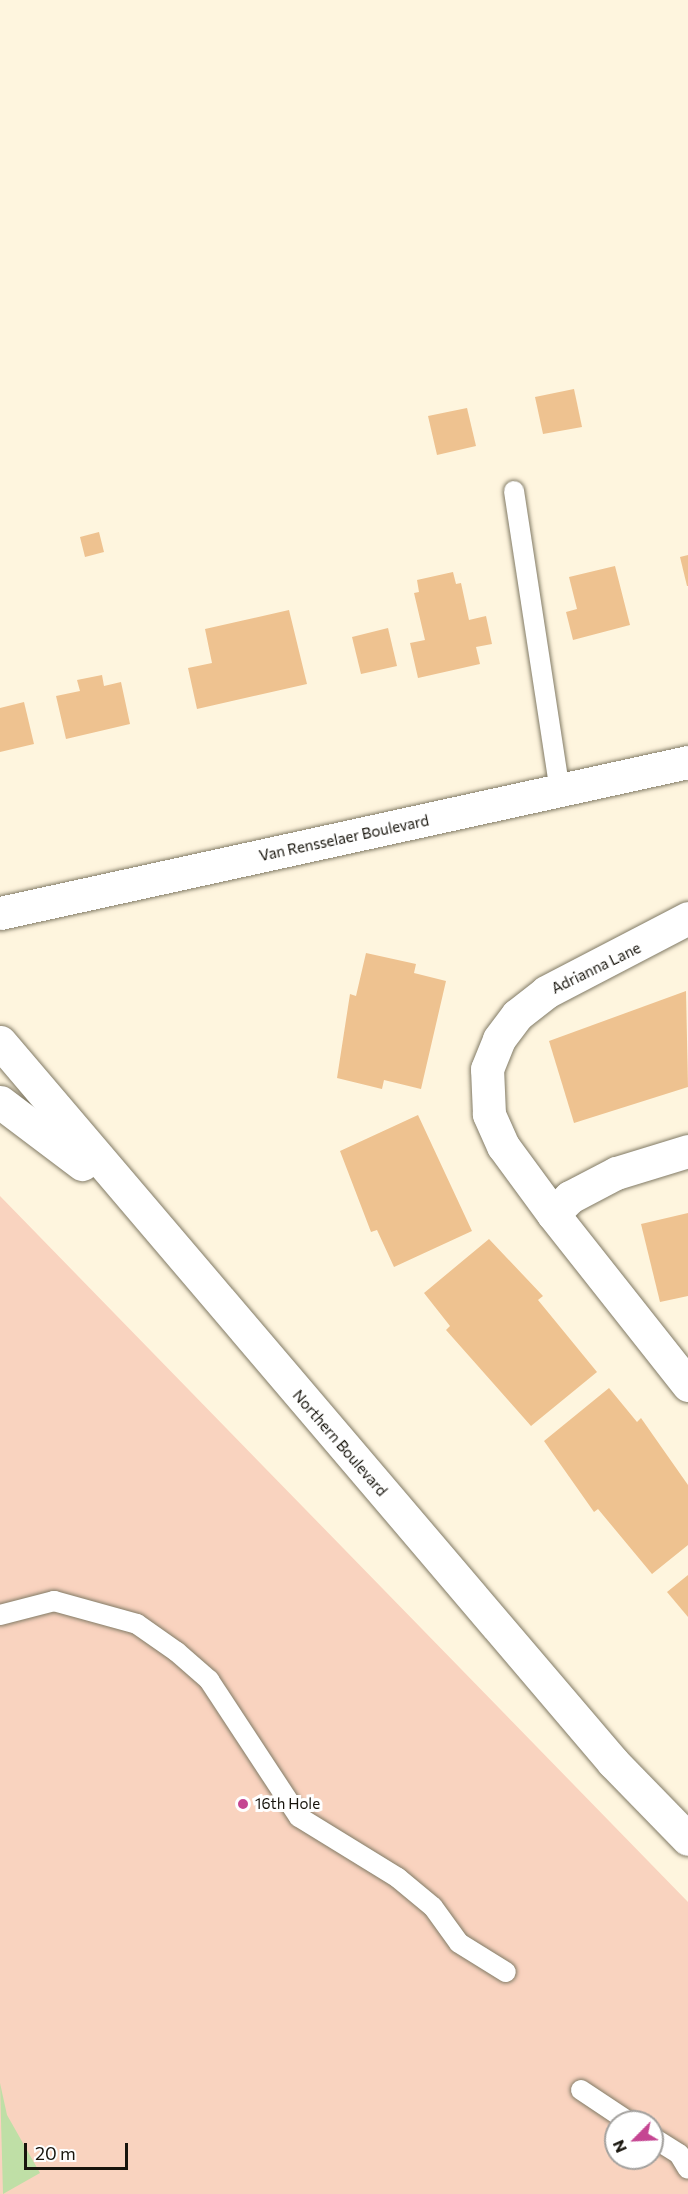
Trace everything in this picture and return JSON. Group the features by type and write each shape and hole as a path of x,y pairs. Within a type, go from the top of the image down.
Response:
{"street":[{"name":"Van Rensselaer Boulevard","path":"0,913 688,762"},
{"name":"Adrianna Lane","path":"688,918 546,992 517,1015 499,1039 487,1069 489,1114 508,1153 553,1214 688,1385"},
{"name":"Northern Boulevard","path":"0,1041 193,1272 613,1762 688,1839"},
{"path":"0,1102 65,1147 193,1272"},
{"path":"553,1214 570,1197 616,1173 688,1151"}],"lane":[{"path":"514,491 560,790"},
{"path":"0,1615 15,1607 62,1603 137,1624 177,1652 209,1680 299,1817 398,1878 433,1907 459,1943 506,1972"},
{"path":"581,2090 611,2110"},
{"path":"664,2145 679,2154 688,2169"}],"shaded area":[{"name":"16th Hole","path":"0,1196 688,1902 688,2194 0,2194"},
{"path":"0,2083 7,2115 40,2173 3,2194"}],"building":[{"path":"574,389 582,427 543,434 535,397"},
{"path":"467,408 476,446 437,455 428,416"},
{"path":"99,532 104,552 85,557 80,537"},
{"path":"688,555 688,586 687,586 680,557"},
{"path":"615,566 630,625 573,640 566,612 577,609 569,577"},
{"path":"453,572 456,584 461,583 469,620 486,616 492,644 476,647 480,664 418,678 410,643 425,640 414,593 419,592 417,580"},
{"path":"289,610 307,684 197,709 188,668 212,663 205,629"},
{"path":"388,628 397,666 361,674 352,637"},
{"path":"102,675 104,686 121,682 130,724 66,739 56,696 80,691 77,680"},
{"path":"24,702 34,744 0,752 0,708"},
{"path":"366,953 416,964 414,973 446,981 421,1089 384,1080 382,1089 337,1078 350,994 356,996"},
{"path":"686,991 688,1087 574,1123 549,1041"},
{"path":"418,1115 472,1231 394,1267 377,1230 371,1232 340,1151"},
{"path":"688,1213 688,1296 660,1302 641,1224"},
{"path":"489,1239 543,1296 538,1300 597,1372 531,1426 446,1330 450,1326 424,1293"},
{"path":"609,1388 637,1422 641,1418 688,1485 688,1545 652,1574 598,1509 594,1512 544,1441"},
{"path":"688,1575 688,1617 667,1592"}],"place":[{"name":"16th Hole","path":"243,1804"}]}
